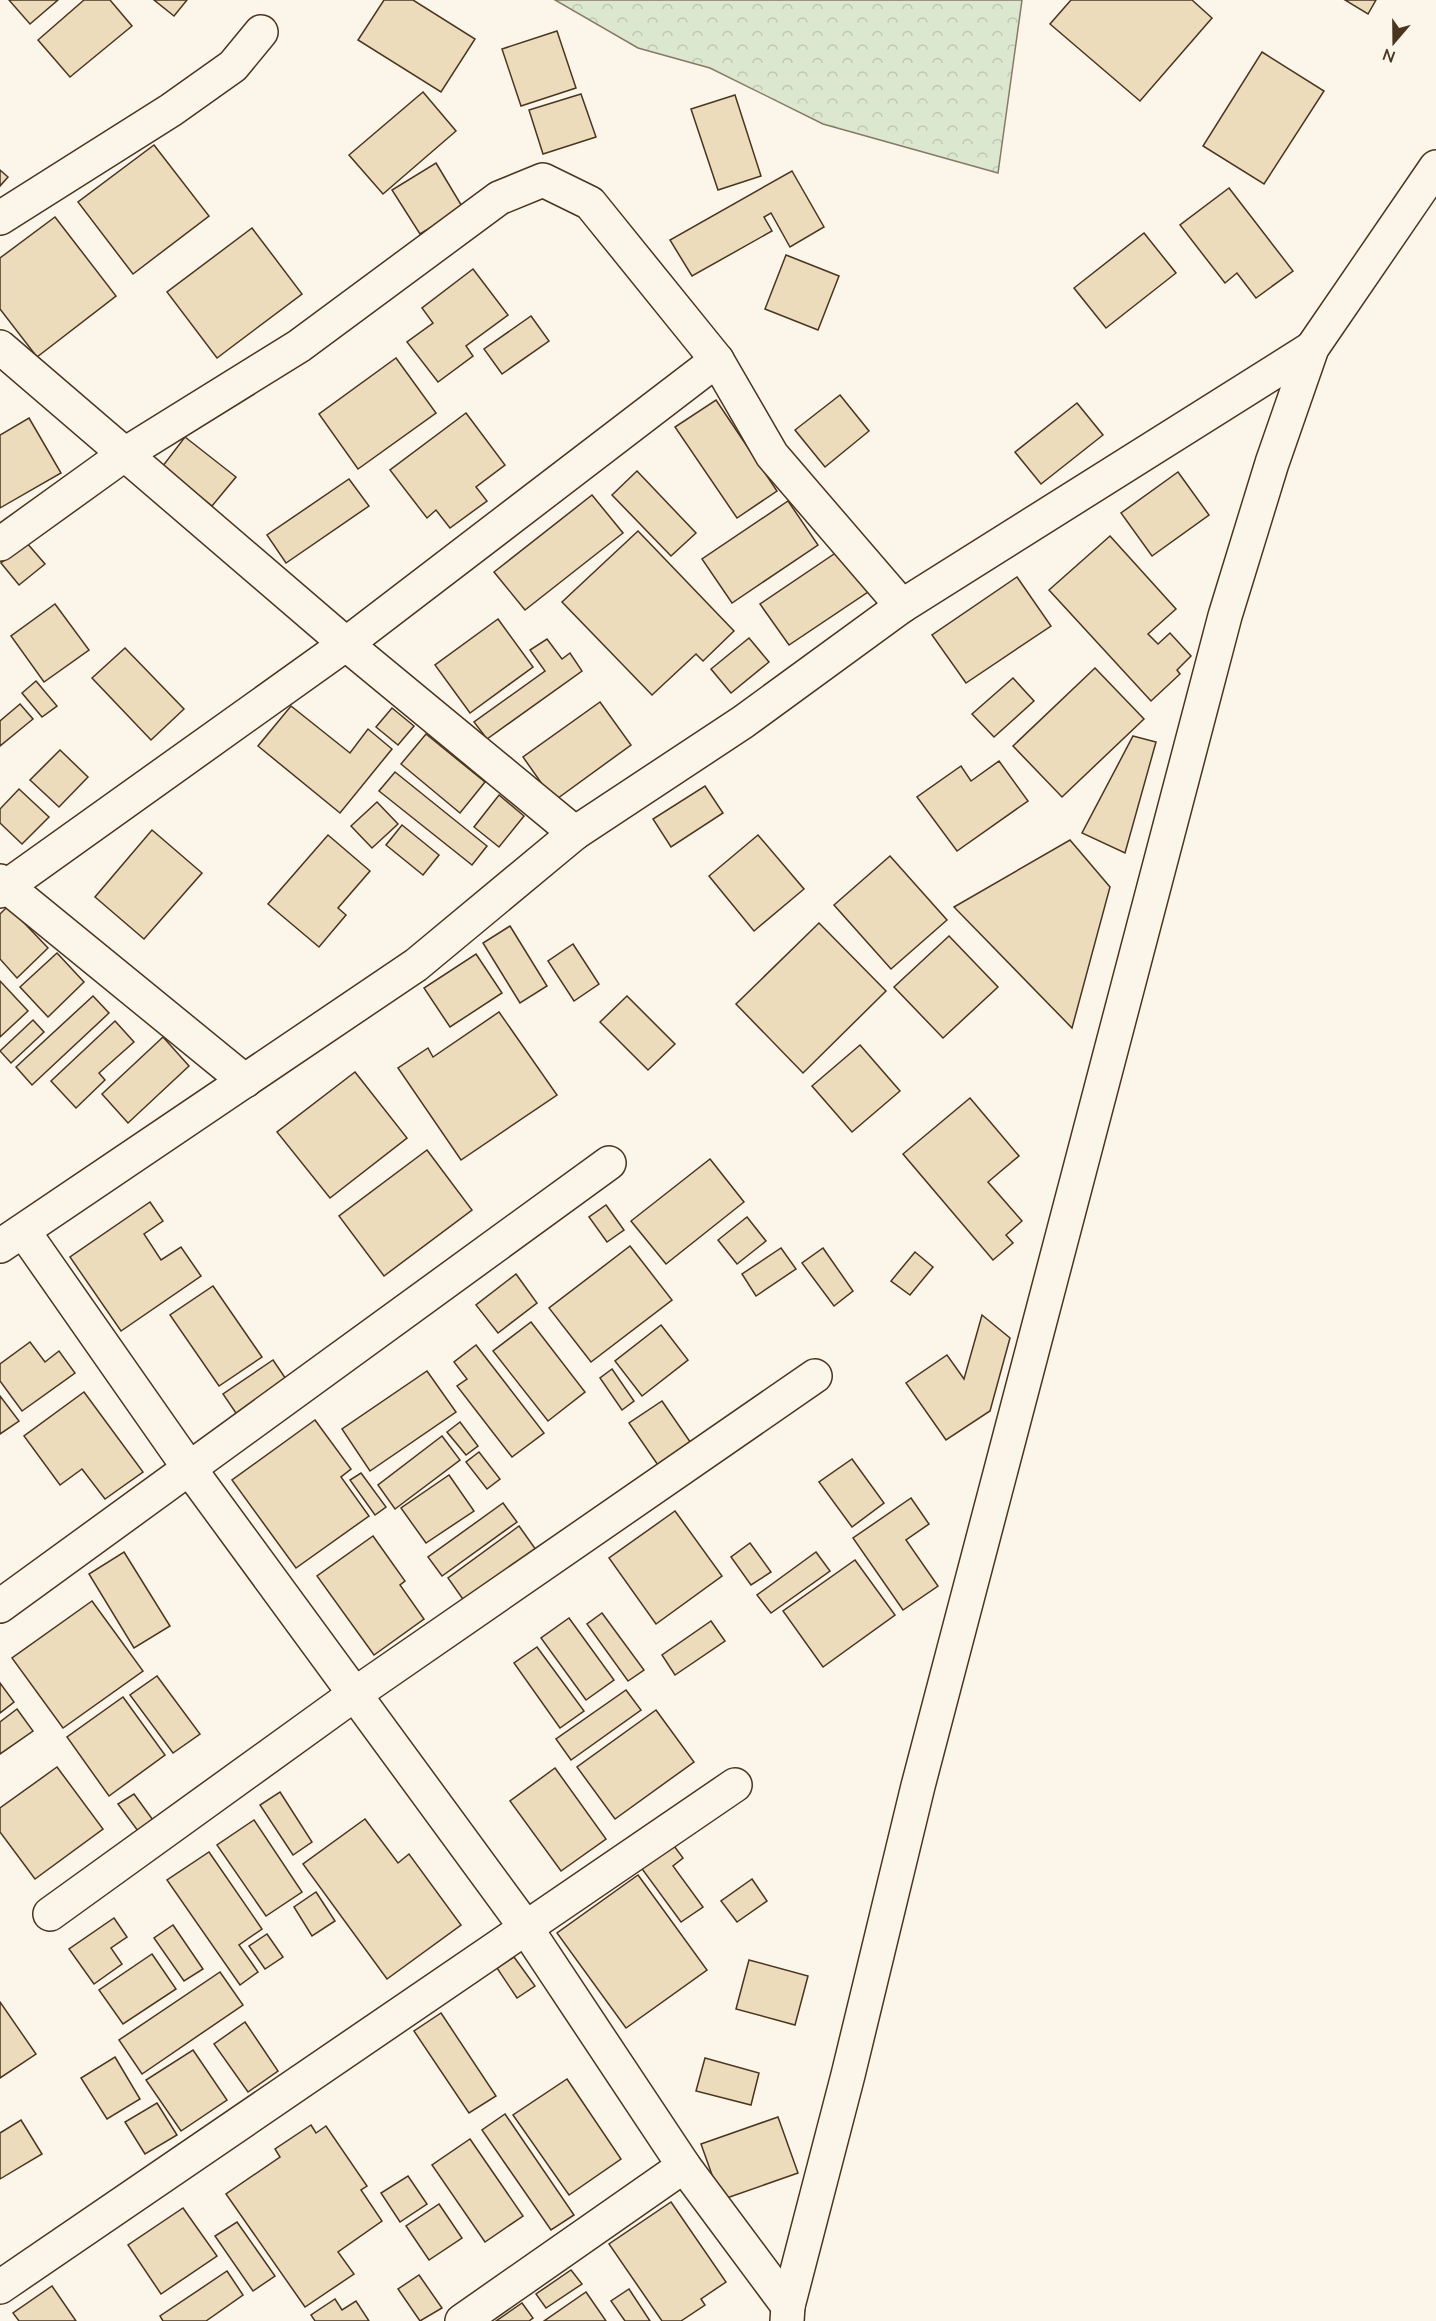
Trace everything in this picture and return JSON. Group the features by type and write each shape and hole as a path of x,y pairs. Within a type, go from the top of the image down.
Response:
{"street":[{"path":"0,218 171,110 233,66 261,32"},
{"path":"788,2314 918,1785 1225,616 1272,463 1312,348 1436,167"},
{"path":"0,544 125,454 299,346 499,198 543,180 590,203 717,360 772,455 902,606"},
{"path":"0,348 346,644 575,833"},
{"path":"788,2314 684,2166 525,1928 189,1468 12,1239 416,965 575,833 743,722 902,606 1312,348"},
{"path":"244,1081 2,886 346,644 717,360"},
{"path":"0,1606 609,1163"},
{"path":"50,1914 355,1694 816,1376"},
{"path":"0,2287 735,1785"},
{"path":"462,2321 684,2166"}],"green space":[{"path":"555,0 1022,0 998,173 823,124 710,68 638,48"}],"building":[{"path":"9,0 58,0 30,24"},
{"path":"84,0 110,0 132,26 70,77 38,40"},
{"path":"154,0 187,0 174,16"},
{"path":"384,0 413,0 475,39 441,92 358,40"},
{"path":"1071,0 1192,0 1212,18 1140,101 1050,24"},
{"path":"1345,0 1376,0 1368,14"},
{"path":"557,31 576,88 521,106 502,49"},
{"path":"1262,52 1324,91 1264,184 1203,146"},
{"path":"423,92 456,131 383,194 349,155"},
{"path":"581,94 596,137 543,154 529,110"},
{"path":"735,95 761,176 718,190 691,109"},
{"path":"154,145 209,216 133,274 78,202"},
{"path":"436,163 463,208 420,234 392,190"},
{"path":"0,170 8,177 0,186"},
{"path":"792,171 824,227 790,247 771,213 764,217 772,231 692,276 670,240"},
{"path":"1229,188 1293,271 1256,298 1237,273 1225,283 1180,225"},
{"path":"55,217 116,296 37,357 0,309 0,258"},
{"path":"252,228 302,294 217,358 167,292"},
{"path":"1144,233 1176,273 1106,328 1074,288"},
{"path":"786,255 839,276 818,330 765,309"},
{"path":"473,269 508,315 466,346 473,356 438,382 407,342 433,323 422,308"},
{"path":"531,316 549,341 502,374 484,349"},
{"path":"396,358 436,413 358,469 319,414"},
{"path":"840,395 869,431 825,467 795,430"},
{"path":"716,400 777,491 737,518 675,427"},
{"path":"1077,403 1103,435 1041,484 1015,452"},
{"path":"466,413 505,465 476,487 487,501 450,528 436,510 427,518 390,470"},
{"path":"29,418 61,473 0,508 0,435"},
{"path":"185,437 236,477 212,506 162,467"},
{"path":"637,471 696,533 671,556 612,495"},
{"path":"1178,472 1209,515 1152,556 1121,513"},
{"path":"349,479 369,506 286,563 267,535"},
{"path":"592,495 623,533 525,610 494,572"},
{"path":"788,501 818,545 732,603 702,559"},
{"path":"638,531 734,631 703,661 696,654 652,695 562,602"},
{"path":"1110,536 1176,609 1148,634 1158,644 1170,633 1191,656 1177,670 1180,674 1151,701 1049,590"},
{"path":"26,542 45,564 19,585 1,563"},
{"path":"840,550 868,592 789,645 760,604"},
{"path":"1017,577 1051,626 966,683 932,635"},
{"path":"55,604 89,650 44,682 11,636"},
{"path":"498,619 533,667 470,713 435,665"},
{"path":"749,638 769,662 731,693 711,669"},
{"path":"547,639 562,659 570,653 582,671 487,739 474,722 545,671 530,650"},
{"path":"125,648 184,709 151,740 92,678"},
{"path":"1095,668 1144,719 1062,797 1013,746"},
{"path":"1013,678 1034,701 994,737 972,714"},
{"path":"36,681 57,706 42,717 22,693"},
{"path":"600,702 631,745 554,801 523,757"},
{"path":"20,704 33,719 0,746 0,721"},
{"path":"291,706 350,753 368,729 392,749 340,813 258,746"},
{"path":"392,708 414,726 398,745 376,727"},
{"path":"426,734 485,782 460,813 401,764"},
{"path":"1133,736 1156,742 1125,853 1082,833"},
{"path":"60,750 88,777 59,807 30,780"},
{"path":"999,761 1028,801 957,851 917,797 961,766 971,781"},
{"path":"395,772 487,846 472,865 379,791"},
{"path":"705,786 723,813 671,847 653,819"},
{"path":"19,789 49,817 22,844 0,823 0,809"},
{"path":"499,795 524,816 499,847 474,827"},
{"path":"377,802 398,824 372,848 351,826"},
{"path":"402,825 439,855 423,875 386,845"},
{"path":"152,830 202,873 144,939 95,897"},
{"path":"328,835 370,871 338,908 346,915 319,947 268,904"},
{"path":"758,835 804,889 754,931 709,876"},
{"path":"1070,840 1110,887 1072,1028 954,907"},
{"path":"890,856 947,920 891,969 834,905"},
{"path":"8,906 48,948 17,978 0,959 0,914"},
{"path":"819,923 886,991 803,1073 736,1004"},
{"path":"510,926 547,986 520,1003 483,943"},
{"path":"949,936 998,987 943,1038 894,987"},
{"path":"573,944 599,984 574,1001 548,961"},
{"path":"57,953 84,982 48,1017 20,987"},
{"path":"476,954 502,993 450,1027 424,988"},
{"path":"0,981 28,1011 0,1037"},
{"path":"93,996 109,1013 32,1085 16,1067"},
{"path":"627,996 675,1044 648,1070 600,1022"},
{"path":"499,1012 557,1095 461,1160 398,1068 428,1048 433,1057"},
{"path":"33,1020 44,1032 11,1063 0,1051"},
{"path":"115,1021 134,1042 99,1073 105,1080 76,1108 51,1081"},
{"path":"163,1037 189,1066 128,1123 102,1094"},
{"path":"860,1045 900,1091 852,1132 812,1086"},
{"path":"355,1072 407,1138 330,1198 277,1132"},
{"path":"970,1098 1019,1156 988,1182 1022,1221 1006,1235 1013,1243 993,1260 903,1154"},
{"path":"427,1150 472,1210 384,1276 339,1216"},
{"path":"710,1159 744,1202 666,1264 631,1221"},
{"path":"150,1202 163,1221 144,1234 161,1260 181,1247 201,1276 121,1331 70,1257"},
{"path":"606,1205 624,1230 607,1242 589,1217"},
{"path":"747,1217 766,1241 737,1264 718,1240"},
{"path":"630,1246 672,1300 591,1362 549,1308"},
{"path":"781,1248 796,1269 756,1296 742,1274"},
{"path":"823,1248 853,1291 834,1306 802,1263"},
{"path":"915,1252 933,1267 910,1295 891,1281"},
{"path":"516,1274 537,1303 498,1333 476,1305"},
{"path":"213,1286 262,1357 219,1386 170,1315"},
{"path":"982,1315 1010,1338 990,1411 946,1440 906,1383 947,1355 964,1379"},
{"path":"531,1322 585,1392 548,1421 493,1351"},
{"path":"661,1325 688,1360 642,1396 615,1361"},
{"path":"30,1342 45,1362 59,1351 75,1373 22,1411 0,1381 0,1364"},
{"path":"476,1345 544,1433 512,1457 457,1386 467,1379 454,1362"},
{"path":"273,1360 290,1385 240,1419 223,1394"},
{"path":"612,1369 634,1401 622,1410 600,1378"},
{"path":"427,1371 456,1412 370,1471 342,1429"},
{"path":"84,1392 143,1472 105,1499 82,1469 60,1485 24,1436"},
{"path":"0,1396 19,1421 0,1434"},
{"path":"662,1401 693,1446 660,1468 629,1423"},
{"path":"315,1420 351,1469 341,1477 369,1516 296,1568 232,1480"},
{"path":"460,1422 478,1446 466,1455 447,1432"},
{"path":"442,1436 460,1460 395,1509 378,1485"},
{"path":"479,1452 500,1479 487,1489 466,1462"},
{"path":"852,1459 884,1503 852,1527 819,1482"},
{"path":"361,1473 386,1507 375,1515 350,1480"},
{"path":"449,1475 474,1511 426,1543 401,1508"},
{"path":"911,1498 929,1524 906,1540 938,1586 903,1610 853,1538"},
{"path":"503,1503 517,1522 442,1576 428,1557"},
{"path":"675,1511 722,1576 656,1624 609,1558"},
{"path":"519,1526 539,1554 467,1605 448,1578"},
{"path":"373,1536 405,1581 400,1585 424,1619 374,1655 317,1576"},
{"path":"750,1543 771,1572 751,1585 731,1557"},
{"path":"124,1552 170,1626 134,1648 89,1574"},
{"path":"816,1552 830,1571 771,1613 757,1595"},
{"path":"855,1560 895,1615 823,1667 783,1611"},
{"path":"92,1601 143,1671 63,1728 12,1658"},
{"path":"602,1613 644,1670 628,1681 587,1624"},
{"path":"569,1618 614,1680 586,1700 541,1638"},
{"path":"711,1621 725,1641 675,1675 662,1655"},
{"path":"537,1647 584,1711 560,1728 514,1663"},
{"path":"157,1676 200,1734 173,1753 130,1695"},
{"path":"0,1683 14,1702 0,1713"},
{"path":"626,1690 641,1710 571,1760 556,1739"},
{"path":"123,1697 165,1755 109,1796 67,1737"},
{"path":"17,1709 33,1731 0,1754 0,1722"},
{"path":"656,1710 694,1762 615,1819 577,1767"},
{"path":"57,1767 103,1829 35,1879 0,1832 0,1808"},
{"path":"555,1768 606,1839 561,1871 510,1801"},
{"path":"280,1792 312,1842 293,1855 260,1805"},
{"path":"134,1794 153,1820 138,1831 118,1804"},
{"path":"365,1819 398,1863 409,1854 461,1925 387,1979 303,1864"},
{"path":"254,1820 302,1892 266,1916 217,1845"},
{"path":"669,1839 683,1858 673,1866 703,1907 681,1922 637,1862"},
{"path":"209,1852 262,1929 239,1945 258,1972 240,1985 167,1880"},
{"path":"638,1875 707,1970 626,2028 557,1933"},
{"path":"752,1879 767,1901 737,1922 721,1901"},
{"path":"316,1892 335,1921 312,1936 294,1907"},
{"path":"114,1918 127,1937 111,1948 122,1964 94,1984 69,1949"},
{"path":"173,1925 203,1969 184,1981 154,1938"},
{"path":"267,1934 283,1957 265,1969 249,1946"},
{"path":"152,1954 176,1989 123,2024 99,1990"},
{"path":"514,1957 535,1986 517,1998 497,1968"},
{"path":"749,1960 808,1976 795,2025 736,2009"},
{"path":"220,1972 243,2005 142,2074 119,2040"},
{"path":"0,2002 36,2054 0,2078"},
{"path":"441,2013 496,2096 469,2113 414,2031"},
{"path":"245,2022 278,2071 248,2092 214,2044"},
{"path":"193,2050 227,2100 181,2131 146,2080"},
{"path":"115,2057 140,2099 107,2119 81,2078"},
{"path":"705,2058 759,2073 751,2105 696,2091"},
{"path":"567,2079 621,2159 569,2195 513,2115"},
{"path":"157,2103 177,2135 145,2154 125,2122"},
{"path":"505,2114 574,2215 551,2230 482,2130"},
{"path":"778,2117 798,2173 721,2200 701,2144"},
{"path":"21,2120 42,2154 0,2179 0,2133"},
{"path":"311,2125 316,2133 326,2126 367,2186 361,2190 382,2221 338,2252 354,2274 305,2307 226,2194 280,2157 275,2149"},
{"path":"470,2139 523,2216 485,2242 432,2165"},
{"path":"408,2176 427,2204 400,2222 381,2193"},
{"path":"671,2202 726,2282 701,2299 705,2305 681,2321 662,2321 609,2244"},
{"path":"439,2204 462,2238 429,2260 406,2226"},
{"path":"183,2208 217,2256 161,2294 128,2245"},
{"path":"237,2222 275,2276 253,2291 215,2236"},
{"path":"571,2270 582,2284 546,2308 536,2294"},
{"path":"227,2271 243,2295 206,2321 163,2321 160,2316"},
{"path":"419,2275 442,2308 420,2321 398,2289"},
{"path":"52,2286 76,2321 19,2321 13,2313"},
{"path":"629,2289 650,2321 625,2321 611,2301"},
{"path":"586,2292 606,2321 544,2321"},
{"path":"335,2299 342,2310 356,2301 369,2321 315,2321 311,2315"},
{"path":"522,2303 533,2318 529,2321 496,2321"}]}
